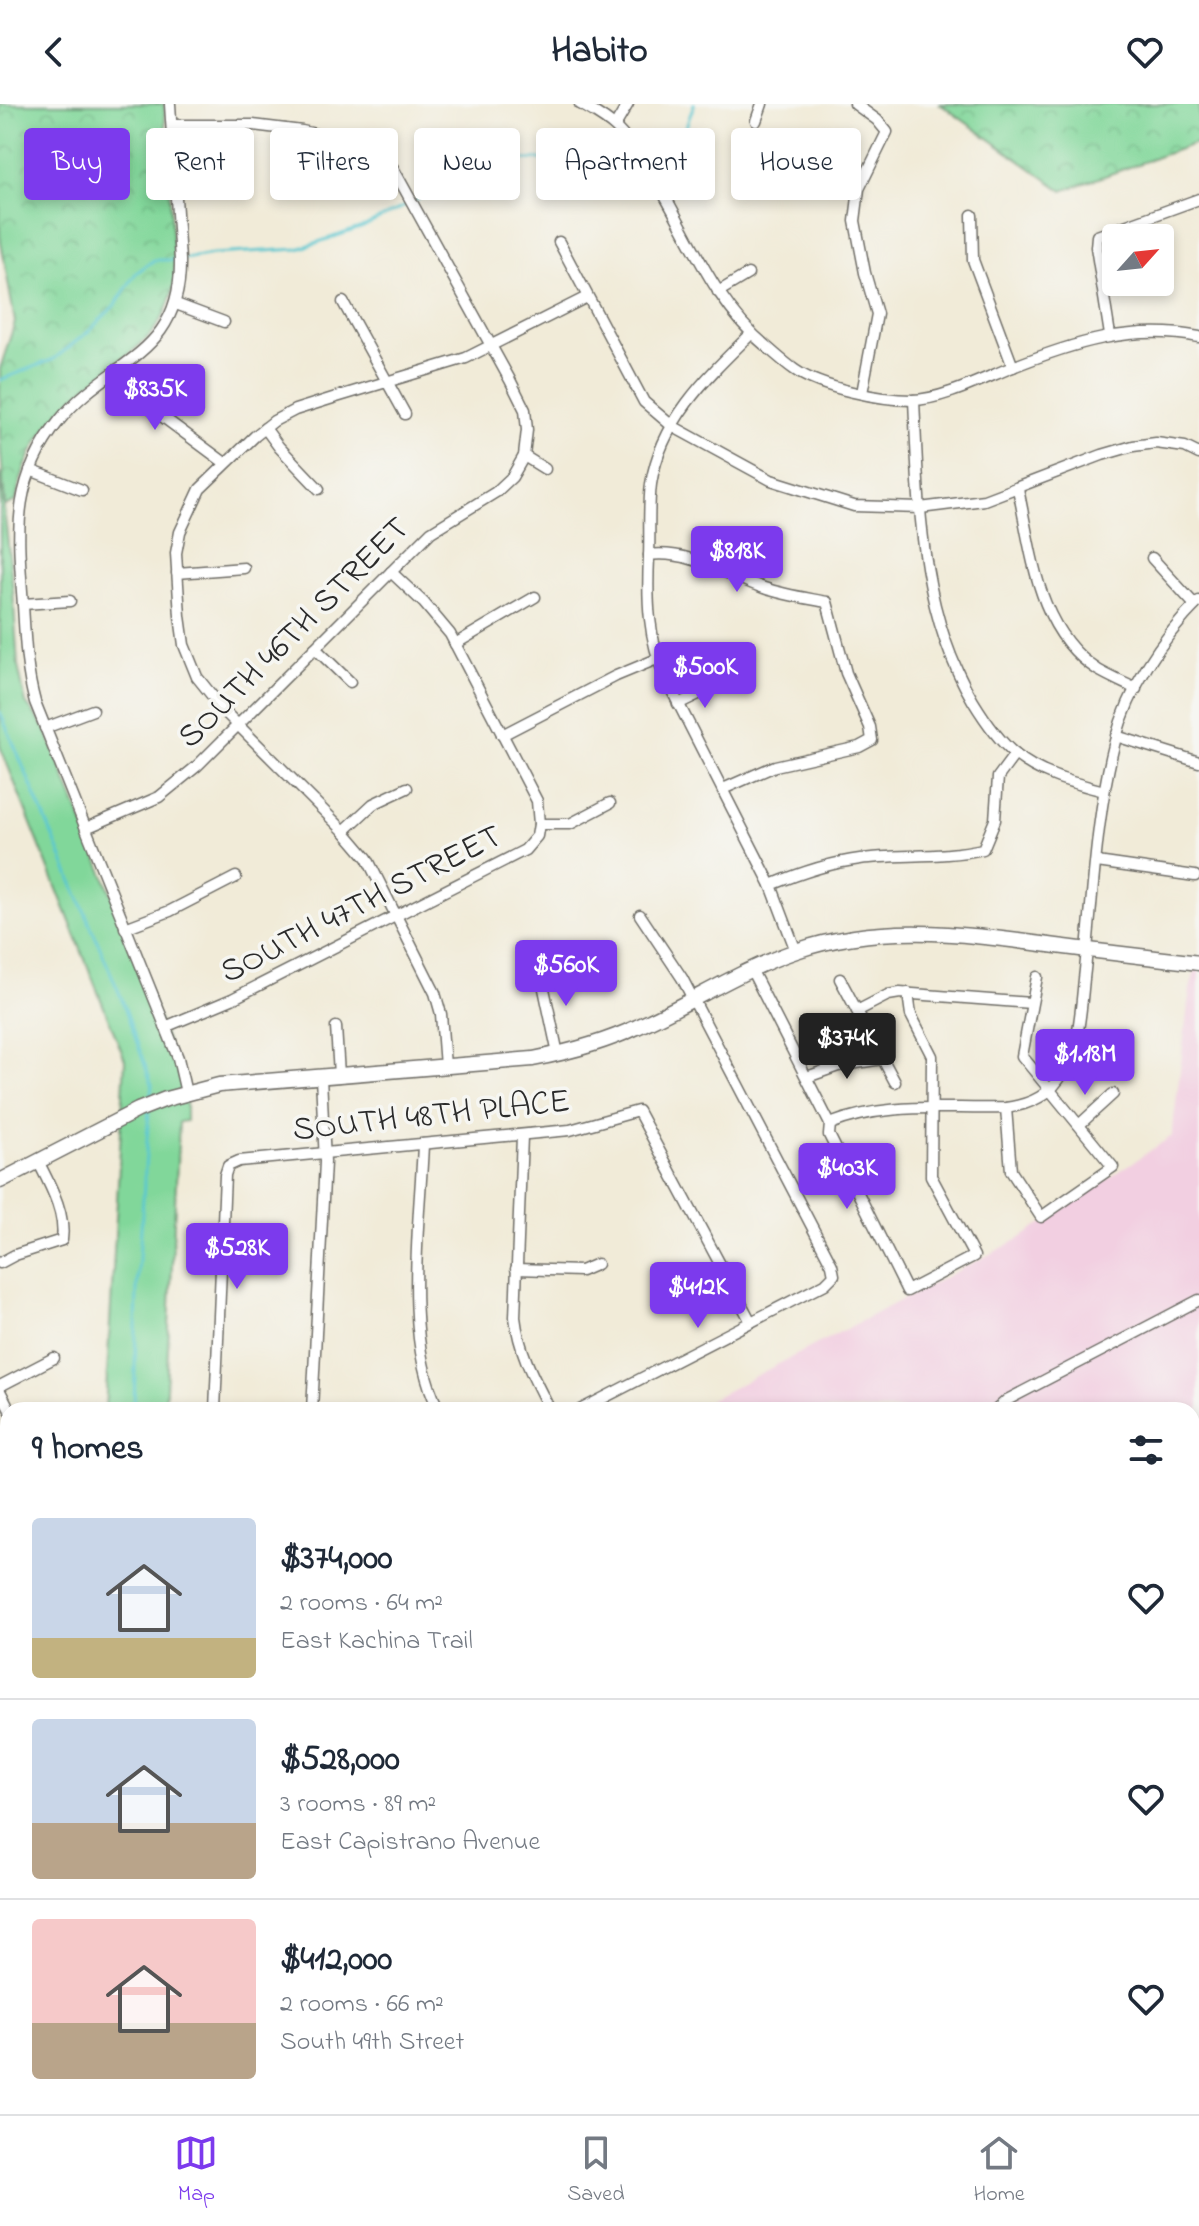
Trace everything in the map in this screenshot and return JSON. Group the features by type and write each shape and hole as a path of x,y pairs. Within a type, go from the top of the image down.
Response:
{"main road":[{"path":"0,1181 138,1110 186,1093 219,1085 558,1054 607,1040 751,969 796,951 864,935 951,932 1199,963"}],"street":[{"path":"170,104 181,280 176,304 151,342 85,394 61,418 30,470 18,513 27,664 35,702 178,1058 186,1093"},
{"path":"580,104 615,126 646,165 718,292 751,334 797,371 834,387 914,400 968,386 1013,367 1110,335 1149,331 1199,337"},
{"path":"615,126 628,104"},
{"path":"756,121 762,104"},
{"path":"855,104 877,120 887,132 859,189 855,221 877,314 862,393"},
{"path":"172,125 277,128"},
{"path":"398,177 525,410 527,430 524,456 545,469"},
{"path":"1110,335 1096,247 1097,236 1199,199"},
{"path":"972,215 973,260 1013,367"},
{"path":"559,242 644,402 672,426 771,480 854,506 920,508 984,500 1133,446 1156,443 1185,447 1199,454"},
{"path":"718,292 748,274"},
{"path":"445,1066 441,1014 435,993 367,858 238,725 197,677 184,645 176,553 180,532 200,489 265,428 295,410 466,358 587,297"},
{"path":"343,302 405,414"},
{"path":"176,304 224,322"},
{"path":"751,334 685,403 656,464 651,484 647,609 657,659 771,885 796,951"},
{"path":"118,369 144,403 225,463"},
{"path":"914,400 928,581 957,673 984,719 1015,754 1060,779 1104,791"},
{"path":"265,428 319,489"},
{"name":"SOUTH 46TH STREET","path":"86,828 159,797 197,766 431,532 496,492 512,477 524,456"},
{"path":"30,470 82,490"},
{"path":"1018,489 1042,596 1063,637 1098,669 1136,689"},
{"path":"649,555 661,553 686,557 765,588 827,602 846,673 870,727 872,740 859,747 775,766 723,789"},
{"path":"830,1124 871,1111 932,1107 1006,1108 1035,1102 1049,1091 1066,1068 1079,1024 1104,791 1116,736 1136,689 1163,640 1197,603 1152,558"},
{"path":"177,573 244,568"},
{"path":"391,572 437,617 455,644 537,801 539,824"},
{"path":"455,644 535,597"},
{"path":"23,604 70,601"},
{"path":"315,648 350,682"},
{"path":"502,735 616,676 657,659"},
{"path":"678,704 717,685"},
{"path":"45,728 93,710"},
{"path":"1116,736 1199,762"},
{"path":"771,885 809,869 861,859 960,854 983,849 995,820 998,777 1015,754"},
{"path":"344,831 373,804 407,788"},
{"name":"SOUTH 47TH STREET","path":"165,1027 232,999 525,850 537,836 539,824 570,824 610,803"},
{"path":"1097,862 1195,876"},
{"path":"125,928 170,911 236,877"},
{"path":"596,1402 825,1284 834,1275 832,1265 693,999 671,959 640,915"},
{"path":"751,969 830,1124 829,1135 907,1291 974,1256 931,1176 932,1056 911,1015 908,993"},
{"path":"540,970 558,1054"},
{"path":"1006,1108 1011,1171 1041,1217 1113,1167 1022,1056 1037,977"},
{"path":"840,979 895,1082"},
{"path":"857,1011 888,995 908,993 1031,1003"},
{"path":"336,1027 339,1075"},
{"path":"807,1077 838,1066 882,1059"},
{"path":"312,1402 325,1151 321,1077"},
{"path":"1079,1125 1113,1094"},
{"name":"SOUTH 48TH PLACE","path":"215,1402 225,1175 228,1166 239,1161 522,1136 587,1126 638,1111 751,1322"},
{"path":"522,1136 515,1317 525,1361 546,1402"},
{"path":"423,1144 416,1312 424,1371 436,1402"},
{"path":"0,1263 62,1240 64,1229 54,1193 38,1161"},
{"path":"516,1269 581,1271 597,1264"},
{"path":"1005,1402 1199,1300"},
{"path":"0,1388 54,1358"}],"shaded area":[{"path":"1199,963 1199,1402 705,1402 1019,1239 1172,1136 1190,989"}],"green space":[{"path":"0,104 164,104 166,128 146,128 146,200 170,200 175,279 170,299 163,316 144,341 89,384 51,422 32,451 16,501 5,506 0,439 0,369 15,322 0,236"},
{"path":"940,104 1199,104 1199,142 1063,191"},
{"path":"0,472 18,666 26,703 45,728 125,928 186,1093 186,1121 179,1122 165,1402 105,1402 125,1060 0,746"}],"waterway":[{"path":"686,128 694,104"},
{"path":"183,259 298,249 363,227 497,160 536,159"},
{"path":"0,380 54,359 116,304 136,273 154,260 176,260"},
{"path":"0,712 121,997 152,1085 150,1099"},
{"path":"134,1402 137,1288 149,1110"}]}
